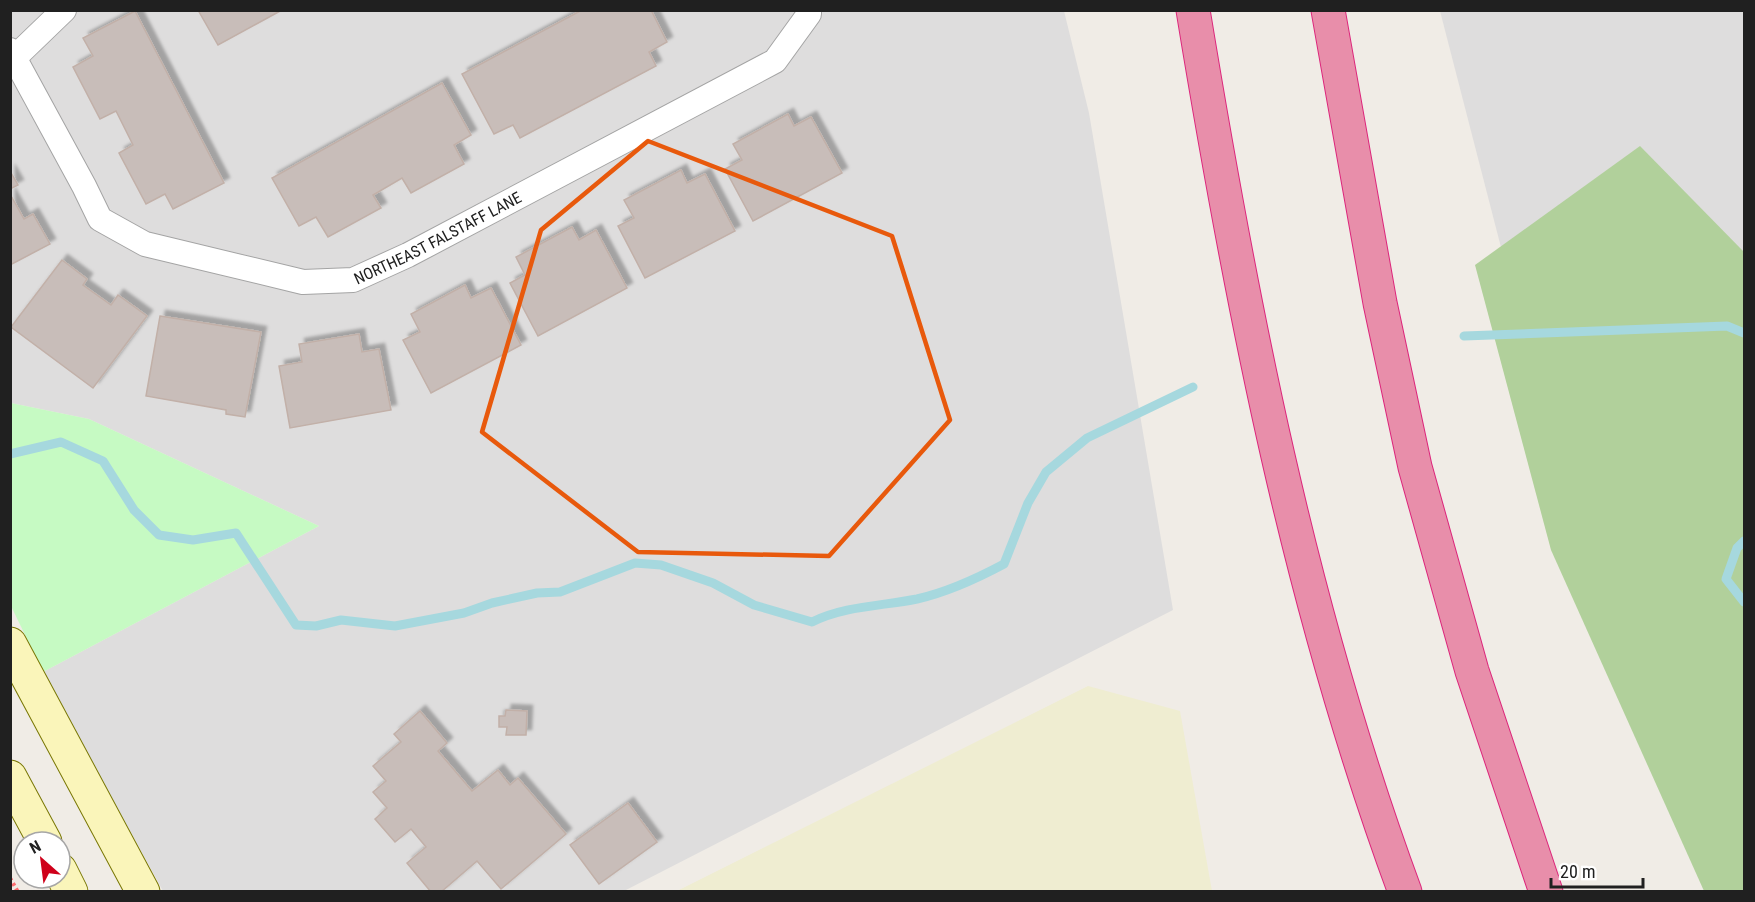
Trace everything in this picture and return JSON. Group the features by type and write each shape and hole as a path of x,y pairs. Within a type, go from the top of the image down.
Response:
{"highway":[{"path":"1193,10 1247,313 1310,591 1344,710 1405,891"},
{"path":"1328,10 1380,303 1415,468 1472,671 1546,891"}],"main road":[{"path":"10,644 143,891"},
{"path":"10,777 39,830"}],"street":[{"path":"12,57 64,10"},
{"name":"NORTHEAST FALSTAFF LANE","path":"12,57 100,219 145,244 303,282 343,280 352,279 408,255 775,61 809,14 809,10"}],"path":[{"path":"10,878 18,891"}],"highlighted area":[{"path":"648,141 892,236 950,420 829,556 638,552 482,432 541,230"}],"shaded area":[{"path":"11,11 1064,11 1089,113 1173,610 624,891 163,891 43,672 319,526 89,419 11,403"},
{"path":"1440,11 1744,11 1744,891 1568,507"},
{"path":"1088,686 1180,711 1212,891 677,891"}],"green space":[{"path":"1640,146 1744,252 1744,891 1704,891 1551,550 1475,265"},
{"path":"11,403 89,419 319,526 43,672 11,606"}],"building":[{"path":"198,10 282,10 218,45"},
{"path":"582,10 651,10 667,42 649,52 656,66 520,138 513,125 494,134 462,74"},
{"path":"135,11 224,183 173,209 165,194 146,204 119,153 133,145 116,111 100,119 73,67 93,56 83,38"},
{"path":"442,83 471,135 454,145 464,164 411,193 402,178 373,195 381,208 328,237 316,217 299,226 272,178"},
{"path":"788,114 794,126 811,117 842,173 753,221 725,169 742,160 733,144"},
{"path":"681,170 687,183 705,174 735,231 645,278 618,226 634,218 624,200"},
{"path":"10,171 18,185 10,189"},
{"path":"10,194 24,219 33,214 50,244 10,265"},
{"path":"572,227 579,240 596,230 627,288 538,336 510,283 525,275 516,257"},
{"path":"62,260 87,279 83,285 111,305 118,295 147,316 93,388 11,327"},
{"path":"465,285 471,298 491,288 521,345 431,393 403,340 420,332 411,314"},
{"path":"160,316 261,332 245,417 226,414 226,410 146,396"},
{"path":"359,334 362,352 379,349 391,410 290,428 279,366 302,362 299,344"},
{"path":"506,710 527,711 526,735 506,735 507,727 499,727 499,716 505,716"},
{"path":"420,711 447,743 438,751 472,791 498,770 510,785 518,778 566,834 501,889 477,861 441,892 431,892 407,863 426,847 411,829 395,842 375,819 387,808 373,792 386,781 373,766 401,742 394,734"},
{"path":"628,803 657,842 599,884 570,845"}],"waterway":[{"path":"1464,336 1727,326 1744,333"},
{"path":"10,454 61,442 103,461 134,510 159,535 193,540 236,533 296,625 316,626 341,620 395,626 464,613 492,603 537,593 560,592 635,563 661,565 713,583 754,605 812,622 850,610 940,593 1004,564 1028,503 1046,472 1087,438 1193,387"},
{"path":"1744,541 1737,548 1726,579 1744,602"}]}
